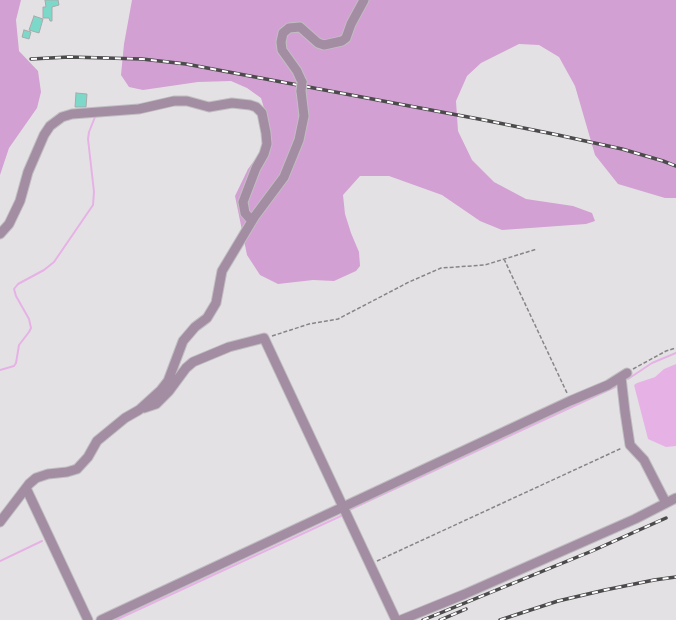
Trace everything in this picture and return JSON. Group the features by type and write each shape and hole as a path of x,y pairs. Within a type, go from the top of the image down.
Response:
{"street":[{"path":"139,410 161,390 168,381 183,341 195,327 207,318 212,311 216,304 222,271 252,221 284,178 298,140 304,116 302,86 297,71 282,50 281,42 283,33 289,28 300,27 318,43 324,45 342,41 346,38 364,0"},
{"path":"0,234 9,224 20,201 28,172 44,135 50,126 62,117 72,114 139,109 174,101 187,102 208,107 232,103 250,105 262,113 267,144 243,202 244,213 252,221"},
{"path":"0,522 26,488 36,478 48,474 67,472 77,469 88,457 97,441 125,418 139,410 156,404 186,368 193,362 229,348 264,338 396,620"},
{"path":"101,620 343,508 570,400 608,385 624,375"},
{"path":"624,375 624,412 630,445 644,460 666,503"},
{"path":"26,488 88,620"},
{"path":"401,620 635,519 676,498"}],"path":[{"path":"264,338 309,324 338,319 409,282 441,268 485,265 537,249"},
{"path":"504,259 570,400"},
{"path":"624,375 666,351 676,348"},
{"path":"370,565 630,445"}],"shaded area":[{"path":"0,0 21,0 16,20 19,51 38,71 41,92 37,108 9,148 0,175"},
{"path":"132,0 676,0 676,198 665,198 618,184 595,155 575,86 559,57 539,45 519,44 481,63 467,76 456,101 458,131 472,160 494,182 526,199 573,206 592,213 595,221 586,224 502,230 480,221 442,195 389,176 360,176 343,195 345,214 359,252 360,266 356,271 334,281 313,280 278,284 260,275 247,255 235,196 248,169 267,143 267,118 261,98 247,88 231,81 198,82 143,90 129,87 121,75 124,44"},
{"path":"676,364 676,446 666,447 648,439 634,385 655,377 664,369"}],"building":[{"path":"45,0 58,0 59,5 52,7 52,21 50,21 49,18 43,18 43,7 46,7"},
{"path":"34,16 43,19 39,33 29,30"},
{"path":"24,30 31,32 29,39 22,37"},
{"path":"76,93 87,94 86,107 75,107"}],"waterway":[{"path":"0,370 14,366 16,363 19,345 31,328 29,319 16,296 14,289 18,284 44,270 54,262 93,205 94,192 88,139 95,117"},
{"path":"628,379 652,363 676,353"},
{"path":"349,510 615,387"},
{"path":"116,620 343,515"},
{"path":"0,561 42,541"}],"railway":[{"path":"31,59 69,57 142,59 186,64 558,135 622,149 676,166"},
{"path":"423,620 592,551 666,518"},
{"path":"500,620 558,601 654,580 676,577"},
{"path":"440,620 466,609"}]}
